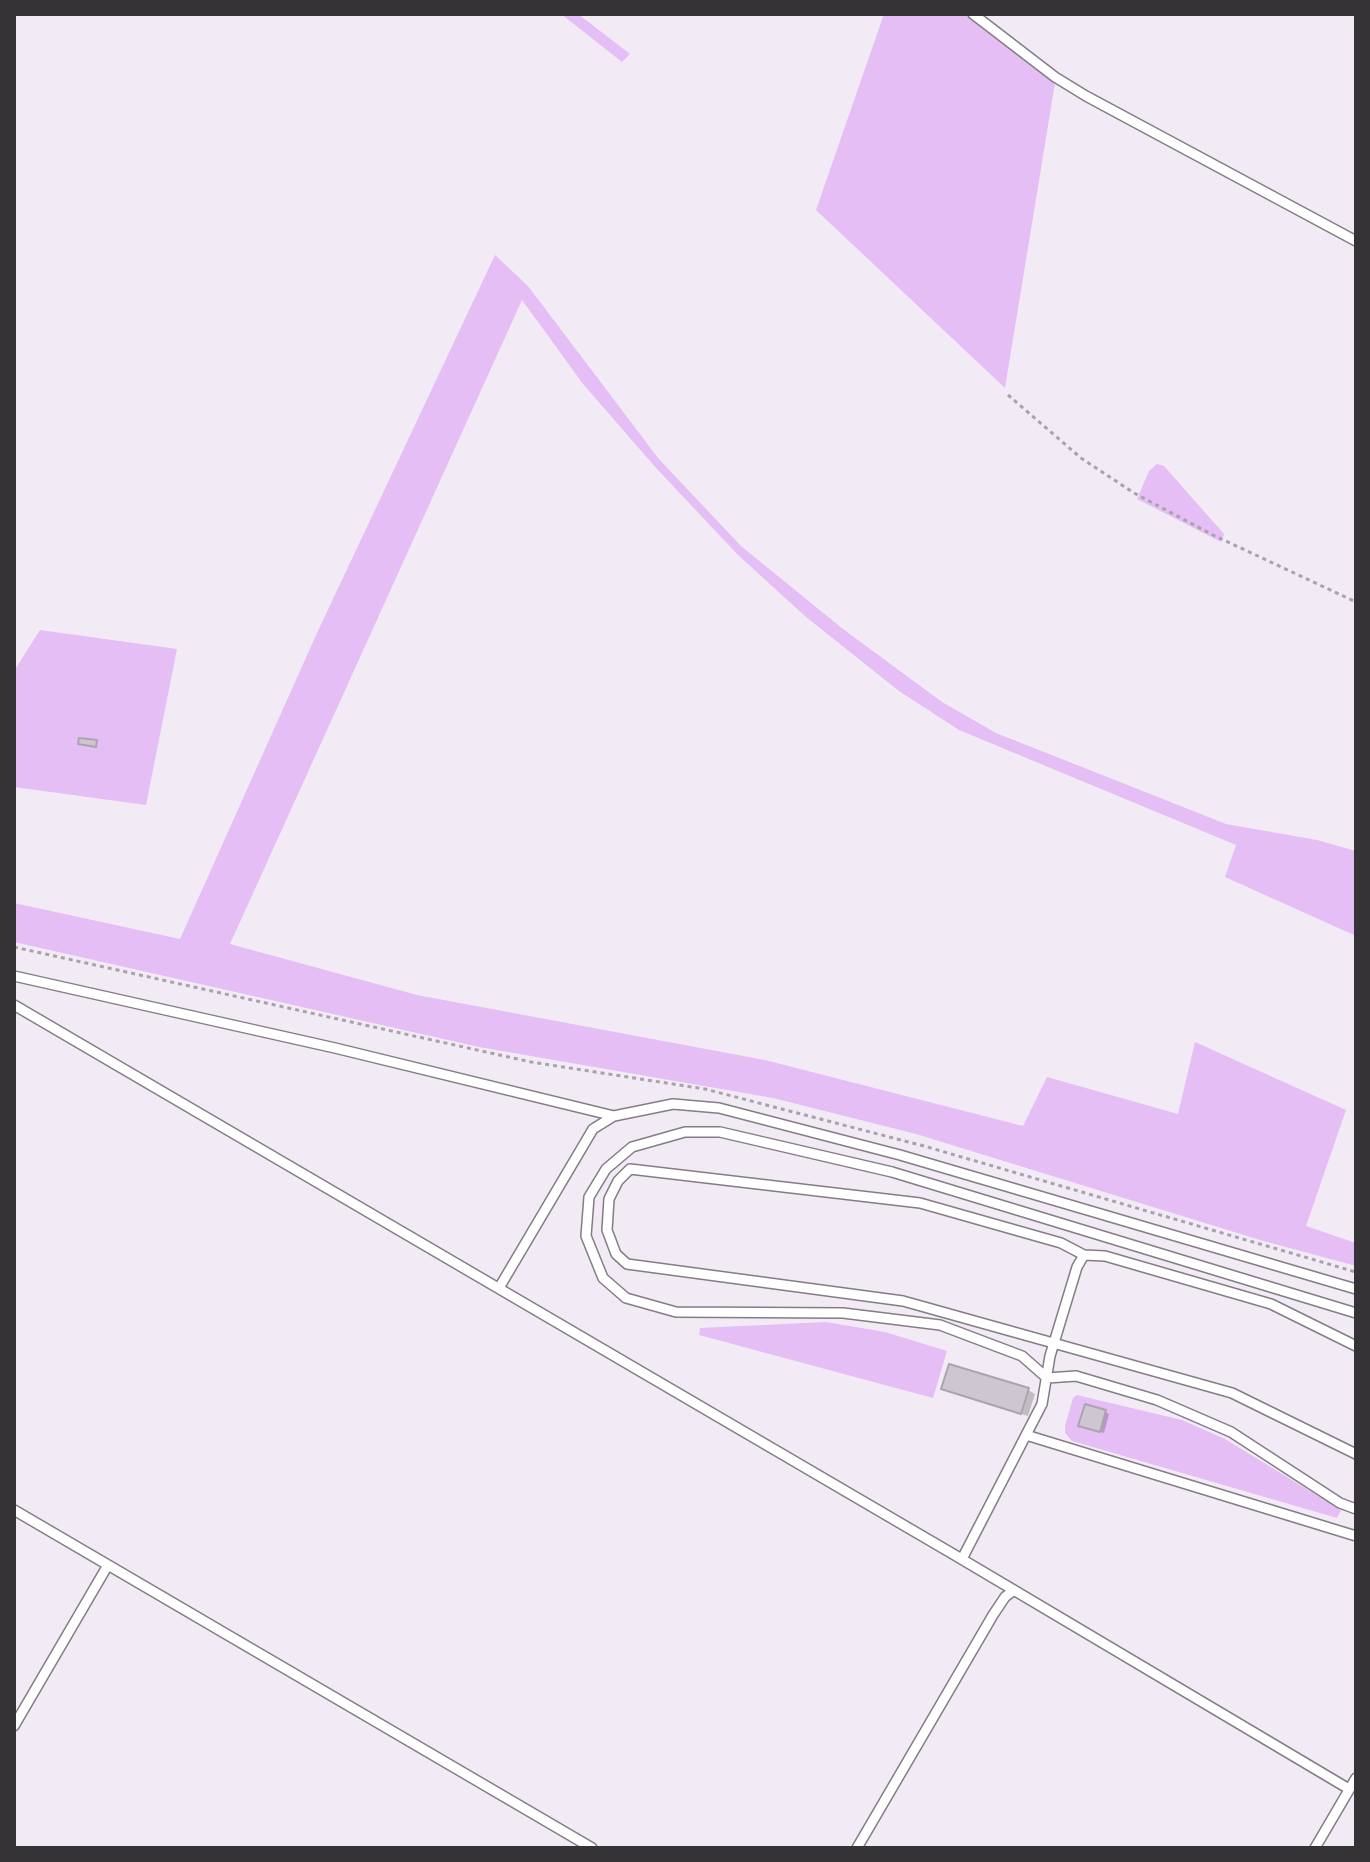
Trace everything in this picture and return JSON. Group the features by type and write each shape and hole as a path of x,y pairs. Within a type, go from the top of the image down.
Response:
{"lane":[{"path":"973,14 1055,77 1086,96 1356,241"},
{"path":"14,976 335,1048 614,1116"},
{"path":"14,1005 1349,1789"},
{"path":"499,1288 593,1129 614,1116 673,1104 719,1108 900,1155 1356,1289"},
{"path":"1356,1313 892,1172 720,1132 685,1132 632,1147 606,1169 589,1197 586,1236 603,1278 626,1298 676,1312 843,1313 940,1325 1022,1356 1047,1378 1076,1376 1169,1406 1231,1432 1340,1503 1356,1509"},
{"path":"1356,1346 1271,1304 1105,1256 1084,1255 1061,1243 920,1203 630,1169 618,1181 609,1199 607,1230 616,1254 627,1264 903,1301 1232,1393 1356,1454"},
{"path":"962,1559 1042,1404 1054,1342 1077,1267 1084,1255"},
{"path":"1026,1435 1356,1536"},
{"path":"14,1510 592,1848"},
{"path":"14,1726 108,1565"},
{"path":"857,1848 993,1615 1014,1590"},
{"path":"1315,1848 1356,1778"}],"path":[{"path":"1008,395 1081,458 1134,493 1213,535 1356,602"}],"shaded area":[{"path":"561,14 578,14 630,54 622,62"},
{"path":"884,14 966,14 1055,83 1005,388 816,210"},
{"path":"495,255 528,286 658,458 741,546 843,629 942,702 996,733 1226,824 1317,840 1356,851 1356,936 1225,877 1236,845 959,730 899,691 806,617 738,555 583,384 522,300 230,944 417,995 765,1060 1023,1126 1047,1077 1178,1114 1195,1042 1346,1110 1306,1226 1356,1243 1356,1266 1260,1240 916,1134 773,1098 479,1047 14,942 14,903 180,939 317,633"},
{"path":"1157,464 1164,466 1224,534 1221,542 1137,499 1149,471"},
{"path":"40,630 177,649 146,805 14,787 14,671"},
{"path":"826,1322 885,1332 947,1351 933,1398 699,1335 700,1328"},
{"path":"1077,1395 1182,1420 1225,1439 1341,1510 1337,1518 1072,1441 1065,1433 1065,1426 1073,1398"}],"building":[{"path":"79,738 97,740 96,747 78,744"},
{"path":"949,1364 1029,1388 1021,1414 941,1389"},
{"path":"1085,1404 1106,1410 1100,1432 1078,1426"}]}
